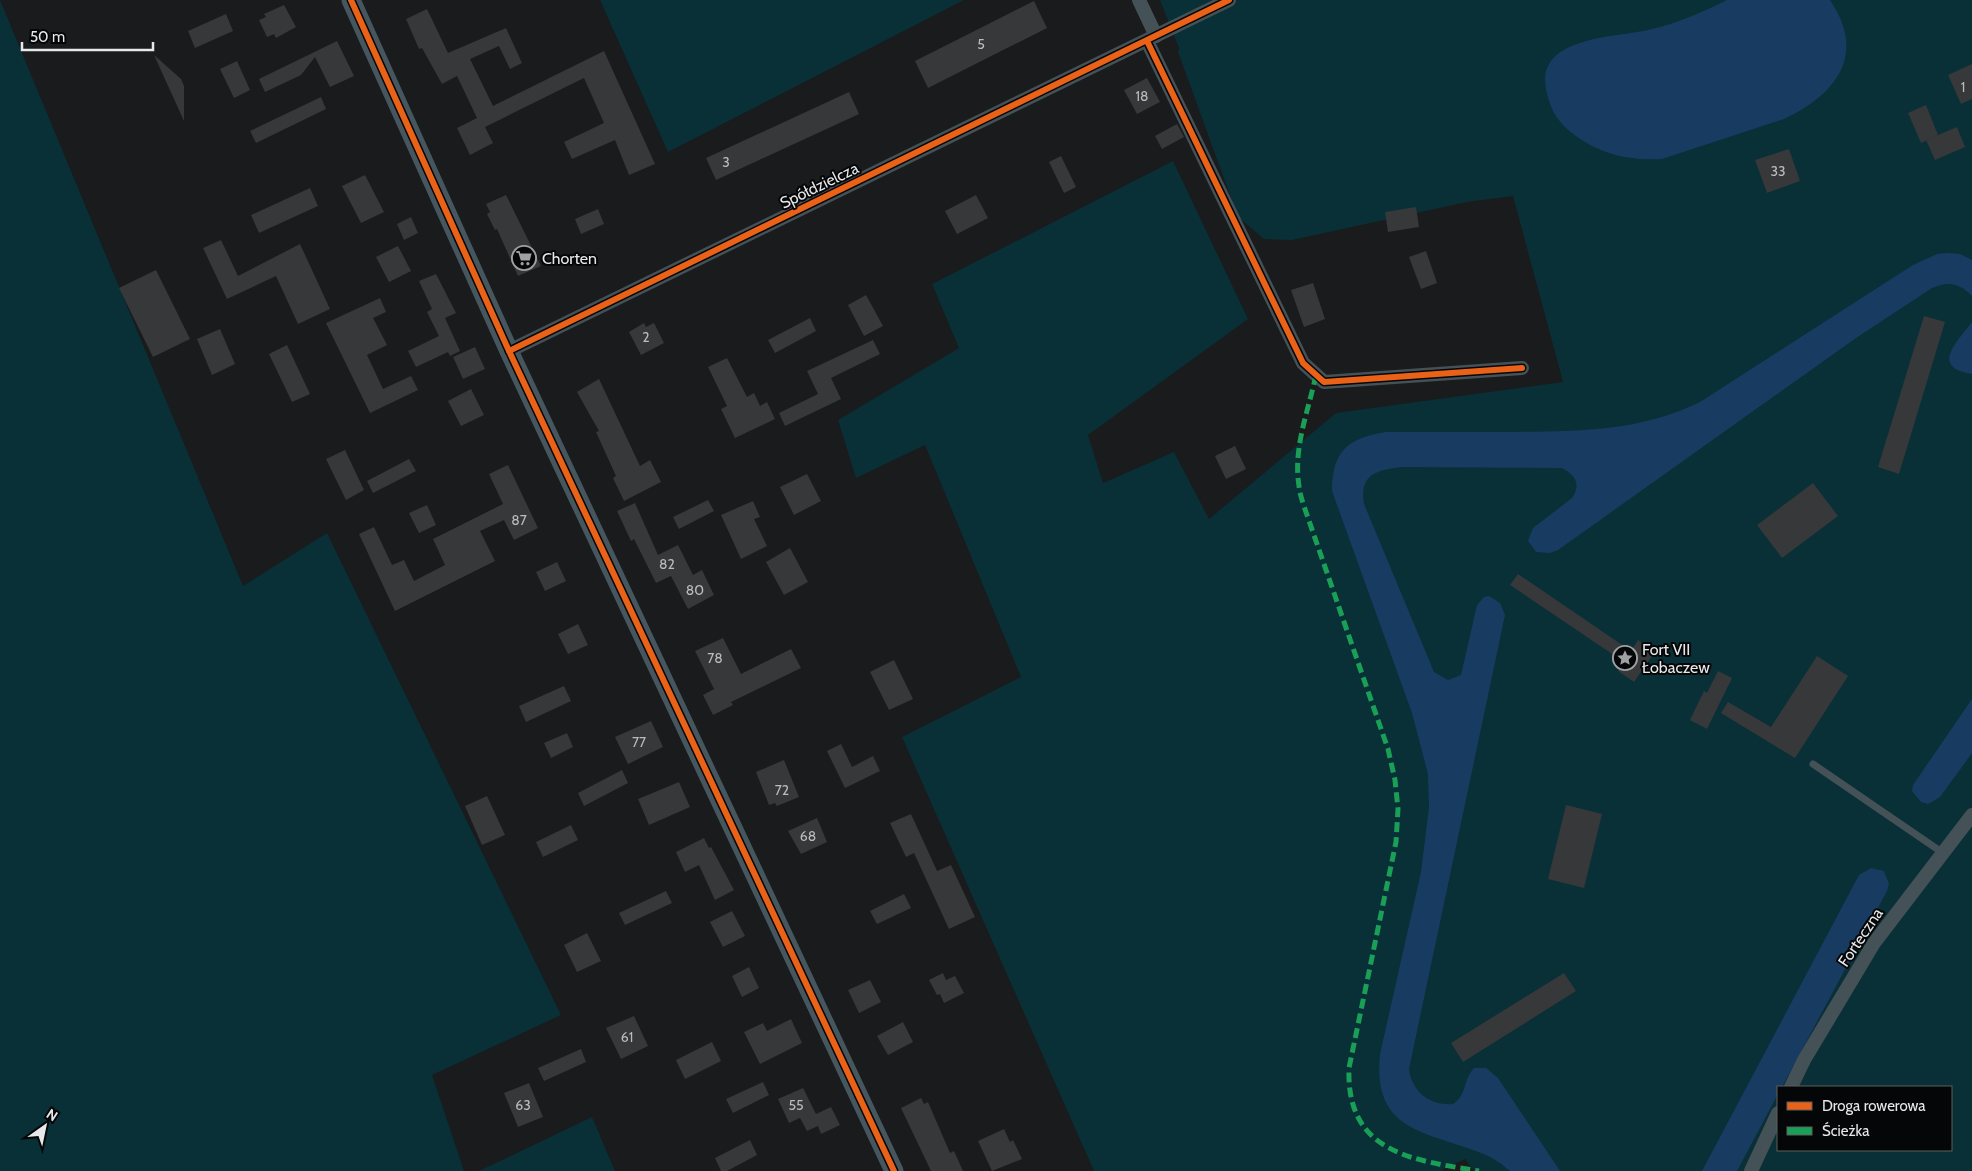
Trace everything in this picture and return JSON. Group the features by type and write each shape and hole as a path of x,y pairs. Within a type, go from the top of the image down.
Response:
{"main road":[{"path":"350,0 509,351 894,1171"}],"street":[{"path":"1139,0 1148,40 1303,363 1324,382 1522,368"},
{"name":"Spółdzielcza","path":"509,351 1229,0"},
{"name":"Forteczna","path":"1791,1086 1804,1060 1874,943 1972,815"},
{"path":"1751,1171 1777,1115"}],"lane":[{"path":"1813,764 1943,853"}],"shaded area":[{"path":"0,0 243,586 327,533 561,1015 432,1075 464,1171 0,1171"},
{"path":"600,0 964,0 668,152"},
{"path":"1160,0 1972,0 1972,1171 1474,1171 1465,1159 1440,1171 1094,1171 902,737 1021,677 925,445 856,478 838,420 959,348 932,284 1173,161 1248,319 1088,435 1103,483 1174,452 1209,519 1336,413 1563,382 1513,196 1467,202 1292,240 1264,239 1238,217 1178,52 1179,48"},
{"path":"592,1117 615,1171 479,1171"}],"water":[{"path":"1727,0 1830,0 1841,20 1846,38 1846,55 1841,70 1832,85 1803,109 1784,119 1662,159 1636,159 1600,150 1567,129 1559,120 1553,111 1547,95 1546,71 1554,58 1566,49 1582,42 1671,24"},
{"path":"1937,254 1960,254 1972,260 1972,296 1963,288 1954,284 1944,284 1932,288 1856,338 1558,550 1550,553 1536,552 1528,541 1533,528 1572,498 1575,493 1576,481 1574,477 1562,468 1402,467 1378,472 1367,480 1363,494 1364,504 1434,672 1448,680 1461,675 1477,605 1484,597 1489,596 1500,603 1505,615 1409,1069 1411,1077 1418,1091 1430,1100 1437,1103 1453,1104 1461,1097 1468,1077 1474,1068 1486,1068 1498,1078 1560,1171 1511,1171 1485,1154 1416,1130 1391,1111 1384,1097 1380,1078 1380,1054 1421,872 1429,807 1428,774 1412,713 1332,491 1335,466 1339,456 1352,443 1362,438 1386,432 1585,430 1631,424 1677,412 1700,402 1913,265"},
{"path":"1972,322 1972,374 1959,371 1952,366 1949,359 1955,345"},
{"path":"1972,699 1972,753 1940,797 1928,804 1921,802 1912,791 1913,785"},
{"path":"1871,868 1884,871 1889,884 1887,891 1783,1086 1777,1086 1777,1096 1737,1171 1702,1171 1859,875"}],"building":[{"path":"1034,1 1047,28 928,88 915,61"},
{"path":"284,5 296,27 276,38 274,34 267,37 259,20 266,17 264,14"},
{"path":"427,9 448,53 506,28 522,63 510,69 499,46 470,59 493,106 604,51 655,164 629,175 615,140 572,159 564,142 604,123 584,78 485,127 493,143 470,155 457,128 477,118 457,76 442,84 422,48 419,49 406,19"},
{"path":"226,14 233,31 195,48 188,31"},
{"path":"337,41 354,76 330,87 315,57 301,75 265,92 259,79"},
{"path":"154,55 181,79 184,86 184,121"},
{"path":"237,61 250,90 234,98 220,69"},
{"path":"1972,64 1972,99 1961,104 1948,75"},
{"path":"1147,78 1160,102 1137,114 1124,90"},
{"path":"849,92 859,114 716,180 706,158"},
{"path":"321,97 326,109 256,143 250,131"},
{"path":"1926,105 1938,135 1921,143 1908,113"},
{"path":"1177,124 1184,137 1162,149 1155,136"},
{"path":"1957,127 1965,147 1935,160 1926,140"},
{"path":"1789,149 1800,181 1767,193 1755,160"},
{"path":"1061,156 1076,187 1064,193 1049,162"},
{"path":"365,175 384,212 361,223 342,186"},
{"path":"310,188 318,206 259,233 251,215"},
{"path":"506,195 541,266 518,276 497,229 495,230 487,214 490,212 486,204"},
{"path":"976,195 988,218 957,234 945,211"},
{"path":"1416,207 1419,227 1388,232 1385,212"},
{"path":"598,209 604,224 581,234 575,219"},
{"path":"411,217 418,233 404,240 397,224"},
{"path":"221,240 238,276 300,244 330,309 298,324 276,276 227,299 203,248"},
{"path":"398,246 411,271 389,282 376,257"},
{"path":"1426,251 1437,283 1421,289 1409,257"},
{"path":"156,270 190,339 153,357 119,288"},
{"path":"436,274 456,313 445,318 460,351 450,356 448,352 416,367 408,351 439,336 427,312 432,309 419,281"},
{"path":"1313,283 1325,319 1304,327 1291,290"},
{"path":"866,295 883,326 864,336 848,305"},
{"path":"380,298 386,312 373,318 387,345 367,355 383,389 411,376 418,390 370,413 326,323"},
{"path":"1924,316 1945,322 1899,474 1878,467"},
{"path":"810,318 816,331 775,353 768,340"},
{"path":"644,323 646,327 654,323 664,343 641,355 629,332"},
{"path":"220,329 235,364 212,375 197,339"},
{"path":"873,340 880,354 831,378 841,399 785,426 779,413 818,394 807,371"},
{"path":"287,345 310,394 292,402 269,354"},
{"path":"475,347 485,369 463,379 453,357"},
{"path":"727,358 747,397 754,393 760,406 767,402 775,419 735,438 721,409 727,406 708,367"},
{"path":"599,379 640,466 650,460 661,482 624,501 613,478 616,476 596,432 599,431 577,392"},
{"path":"471,389 484,415 461,426 448,401"},
{"path":"1235,446 1246,469 1226,479 1215,456"},
{"path":"345,450 364,490 346,500 326,459"},
{"path":"409,459 416,471 373,493 367,481"},
{"path":"508,465 538,528 514,540 504,520 480,531 495,561 395,611 359,534 374,527 392,565 404,560 414,581 445,565 433,539 503,504 489,474"},
{"path":"807,474 821,501 794,515 780,487"},
{"path":"1813,483 1838,516 1782,558 1757,525"},
{"path":"708,500 714,511 679,529 673,517"},
{"path":"753,501 760,517 754,519 767,546 741,559 721,515"},
{"path":"635,503 658,555 678,545 693,575 702,570 714,595 688,609 671,576 656,583 634,539 631,541 617,511"},
{"path":"427,505 436,525 419,533 409,513"},
{"path":"790,548 808,582 784,595 766,562"},
{"path":"557,562 566,581 545,591 536,572"},
{"path":"1518,574 1631,651 1638,640 1655,652 1634,682 1618,671 1624,662 1510,585"},
{"path":"578,624 588,645 568,654 558,634"},
{"path":"723,638 741,674 791,649 801,668 731,702 733,705 713,715 703,695 714,689 695,651"},
{"path":"1817,656 1848,676 1795,758 1721,713 1728,702 1771,727"},
{"path":"894,660 913,699 889,710 870,672"},
{"path":"1718,671 1732,678 1707,729 1690,720 1704,691 1707,693"},
{"path":"564,686 571,701 526,722 519,706"},
{"path":"651,721 663,747 628,764 615,737"},
{"path":"567,733 573,747 551,758 544,743"},
{"path":"841,744 852,767 873,756 880,771 845,788 827,751"},
{"path":"784,760 799,797 777,806 775,803 769,805 756,772"},
{"path":"622,770 628,783 584,806 578,793"},
{"path":"679,782 690,807 649,825 638,799"},
{"path":"487,796 505,835 482,845 465,806"},
{"path":"1566,805 1602,814 1584,888 1548,879"},
{"path":"911,814 937,871 951,865 975,917 949,929 914,853 906,857 890,823"},
{"path":"817,818 827,842 801,854 788,831"},
{"path":"571,825 578,840 543,857 536,842"},
{"path":"704,838 709,848 711,847 734,890 715,900 699,865 685,872 676,852"},
{"path":"666,891 672,903 625,925 619,913"},
{"path":"904,894 911,908 877,924 870,911"},
{"path":"732,911 745,936 723,947 710,922"},
{"path":"587,933 601,961 577,972 564,945"},
{"path":"749,967 759,988 742,997 732,976"},
{"path":"943,973 946,980 955,976 964,993 944,1003 940,994 937,995 929,980"},
{"path":"1564,973 1576,991 1463,1062 1451,1043"},
{"path":"870,980 881,1002 859,1013 848,990"},
{"path":"634,1016 648,1046 621,1059 606,1028"},
{"path":"791,1019 802,1043 760,1064 744,1032 763,1023 767,1031"},
{"path":"903,1022 913,1042 888,1055 877,1036"},
{"path":"712,1042 721,1061 685,1079 676,1060"},
{"path":"581,1049 586,1062 544,1081 538,1068"},
{"path":"763,1082 769,1095 733,1113 726,1099"},
{"path":"529,1083 543,1117 518,1127 504,1093"},
{"path":"803,1088 816,1114 831,1107 840,1125 821,1134 818,1126 807,1131 800,1118 789,1123 778,1099"},
{"path":"921,1098 924,1104 928,1102 950,1153 954,1151 963,1171 931,1171 901,1108"},
{"path":"1004,1129 1010,1142 1013,1140 1022,1159 992,1171 978,1141"},
{"path":"750,1140 757,1155 727,1171 721,1171 715,1158"}],"marked path":[{"path":"1316,375 1302,430 1298,458 1301,497 1388,749 1395,780 1398,809 1396,842 1349,1068 1351,1096 1359,1118 1371,1135 1388,1147 1408,1156 1430,1162 1479,1171"}],"cycle path":[{"path":"351,0 509,351 894,1171"},
{"path":"509,351 1229,0"},
{"path":"1147,41 1303,363 1324,382 1522,368"}],"place":[{"name":"Chorten","path":"524,258"},
{"name":"Fort VII Łobaczew","path":"1625,658"}]}
